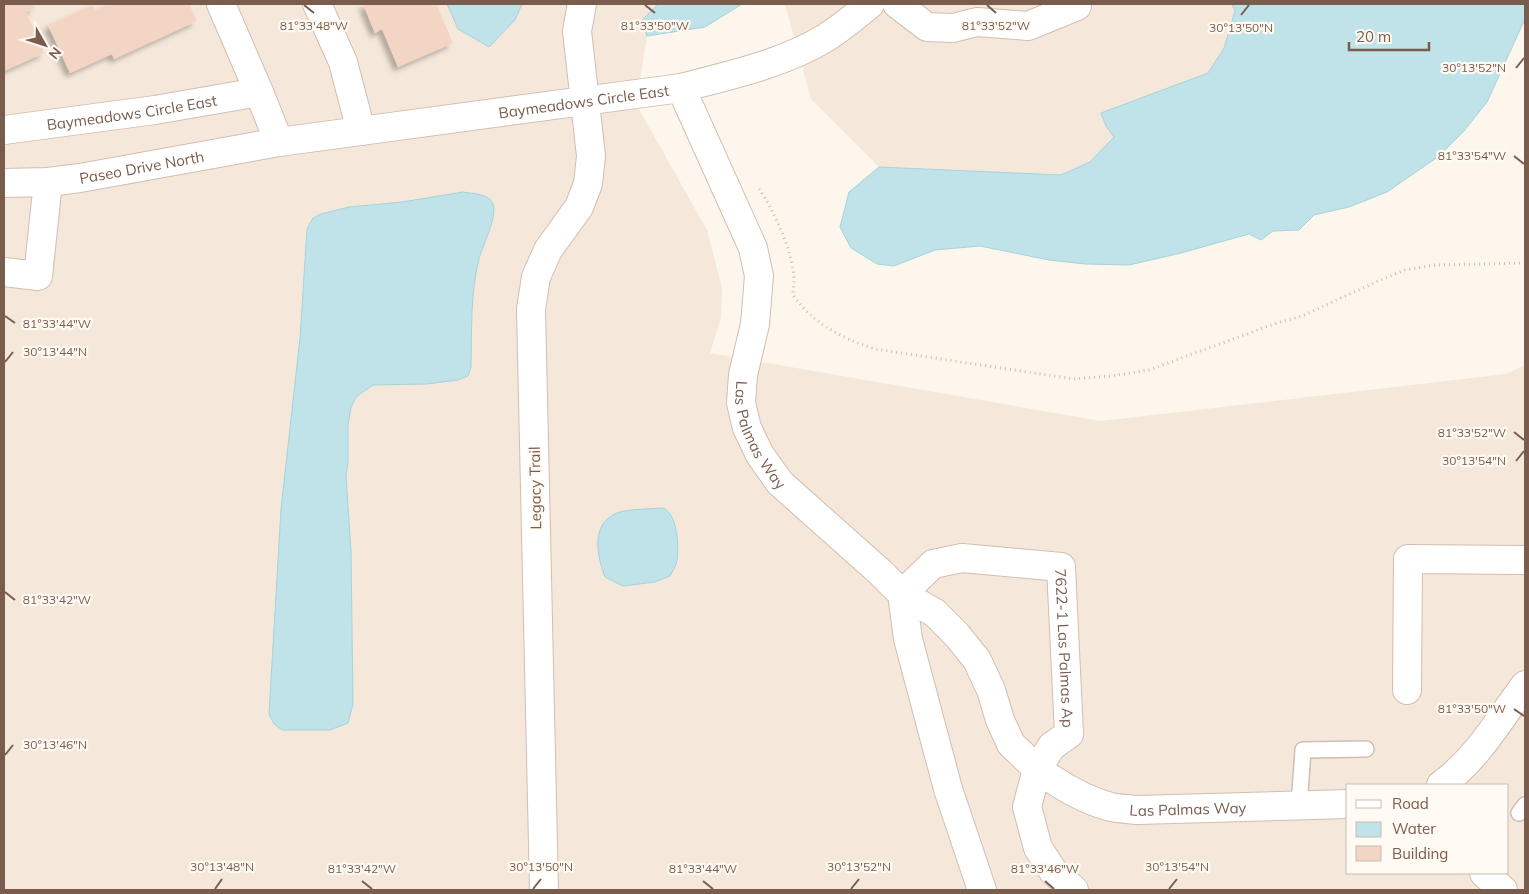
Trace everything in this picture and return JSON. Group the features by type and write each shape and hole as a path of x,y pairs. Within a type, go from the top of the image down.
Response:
{"street":[{"path":"221,4 279,142"},
{"path":"317,4 343,62 361,131"},
{"name":"Legacy Trail","path":"544,890 531,309 536,277 548,250 579,207 588,184 591,156 577,31 582,4"},
{"name":"Baymeadows Circle East","path":"279,142 681,88 746,71 787,57 827,37 870,4"},
{"path":"897,4 927,27 953,28 977,22 1028,26 1077,6 1076,4"},
{"name":"Las Palmas Way","path":"681,88 753,248 759,276 754,324 743,375 741,403 747,428 760,455 780,483 902,594 935,613 956,634 977,660 991,690 1000,720 1011,744 1037,770 1060,785 1082,796 1112,807 1138,810 1346,804"},
{"name":"Baymeadows Circle East","path":"4,130 155,110 259,92"},
{"name":"Paseo Drive North","path":"4,183 48,182 90,176 279,142"},
{"path":"4,272 38,276 48,182"},
{"name":"7622-1 Las Palmas Ap","path":"902,594 933,564 962,558 1061,566 1069,734 1052,746 1037,770"},
{"path":"1407,690 1408,559 1525,560"},
{"path":"902,594 908,639 948,790 982,890"},
{"path":"1442,784 1456,775 1477,753 1525,685"},
{"path":"1037,770 1027,807 1038,848 1054,871 1074,890"},
{"path":"1485,874 1504,890"}],"lane":[{"path":"1300,806 1303,750 1366,749"}],"path":[{"path":"754,183 764,197 778,224 790,256 794,279 793,295 801,307 838,334 875,349 1074,380 1149,370 1274,324 1302,316 1378,280 1405,270 1435,265 1525,263"}],"shaded area":[{"path":"4,4 447,4 458,29 515,20 522,4 658,4 642,20 647,36 636,104 707,230 722,288 721,318 710,353 1101,421 1506,374 1525,365 1525,890 4,890"},
{"path":"785,4 1232,4 1235,11 1224,48 1208,73 1102,113 1106,126 1115,137 1090,162 1061,175 879,167 811,99"}],"water":[{"path":"447,4 522,4 515,20 489,47 458,29"},
{"path":"658,4 742,4 705,27 647,36 642,20"},
{"path":"1232,4 1525,4 1525,19 1487,102 1464,131 1439,156 1387,192 1349,207 1314,215 1299,230 1273,231 1261,240 1249,234 1129,265 1085,264 1049,260 980,246 935,250 894,266 877,264 851,248 840,227 849,192 879,167 1061,175 1090,162 1114,137 1106,126 1101,113 1208,73 1224,48 1235,11"},
{"path":"463,192 488,198 491,200 494,209 492,224 476,272 472,313 471,367 468,376 458,380 427,384 373,385 357,396 351,407 348,425 348,463 346,475 351,551 353,704 348,723 330,730 282,730 274,724 269,714 281,509 300,338 307,229 313,218 349,207 402,202"},
{"path":"663,508 668,511 675,524 678,548 677,561 670,576 655,582 623,586 605,577 598,550 598,541 599,533 608,518 617,513 632,510"}],"building":[{"path":"4,4 33,4 35,8 26,12 44,53 4,71"},
{"path":"109,4 189,4 197,21 114,59 112,54 70,73 48,25 93,5 95,10"},
{"path":"363,4 443,4 437,6 453,43 398,67 382,29 375,33"}]}
